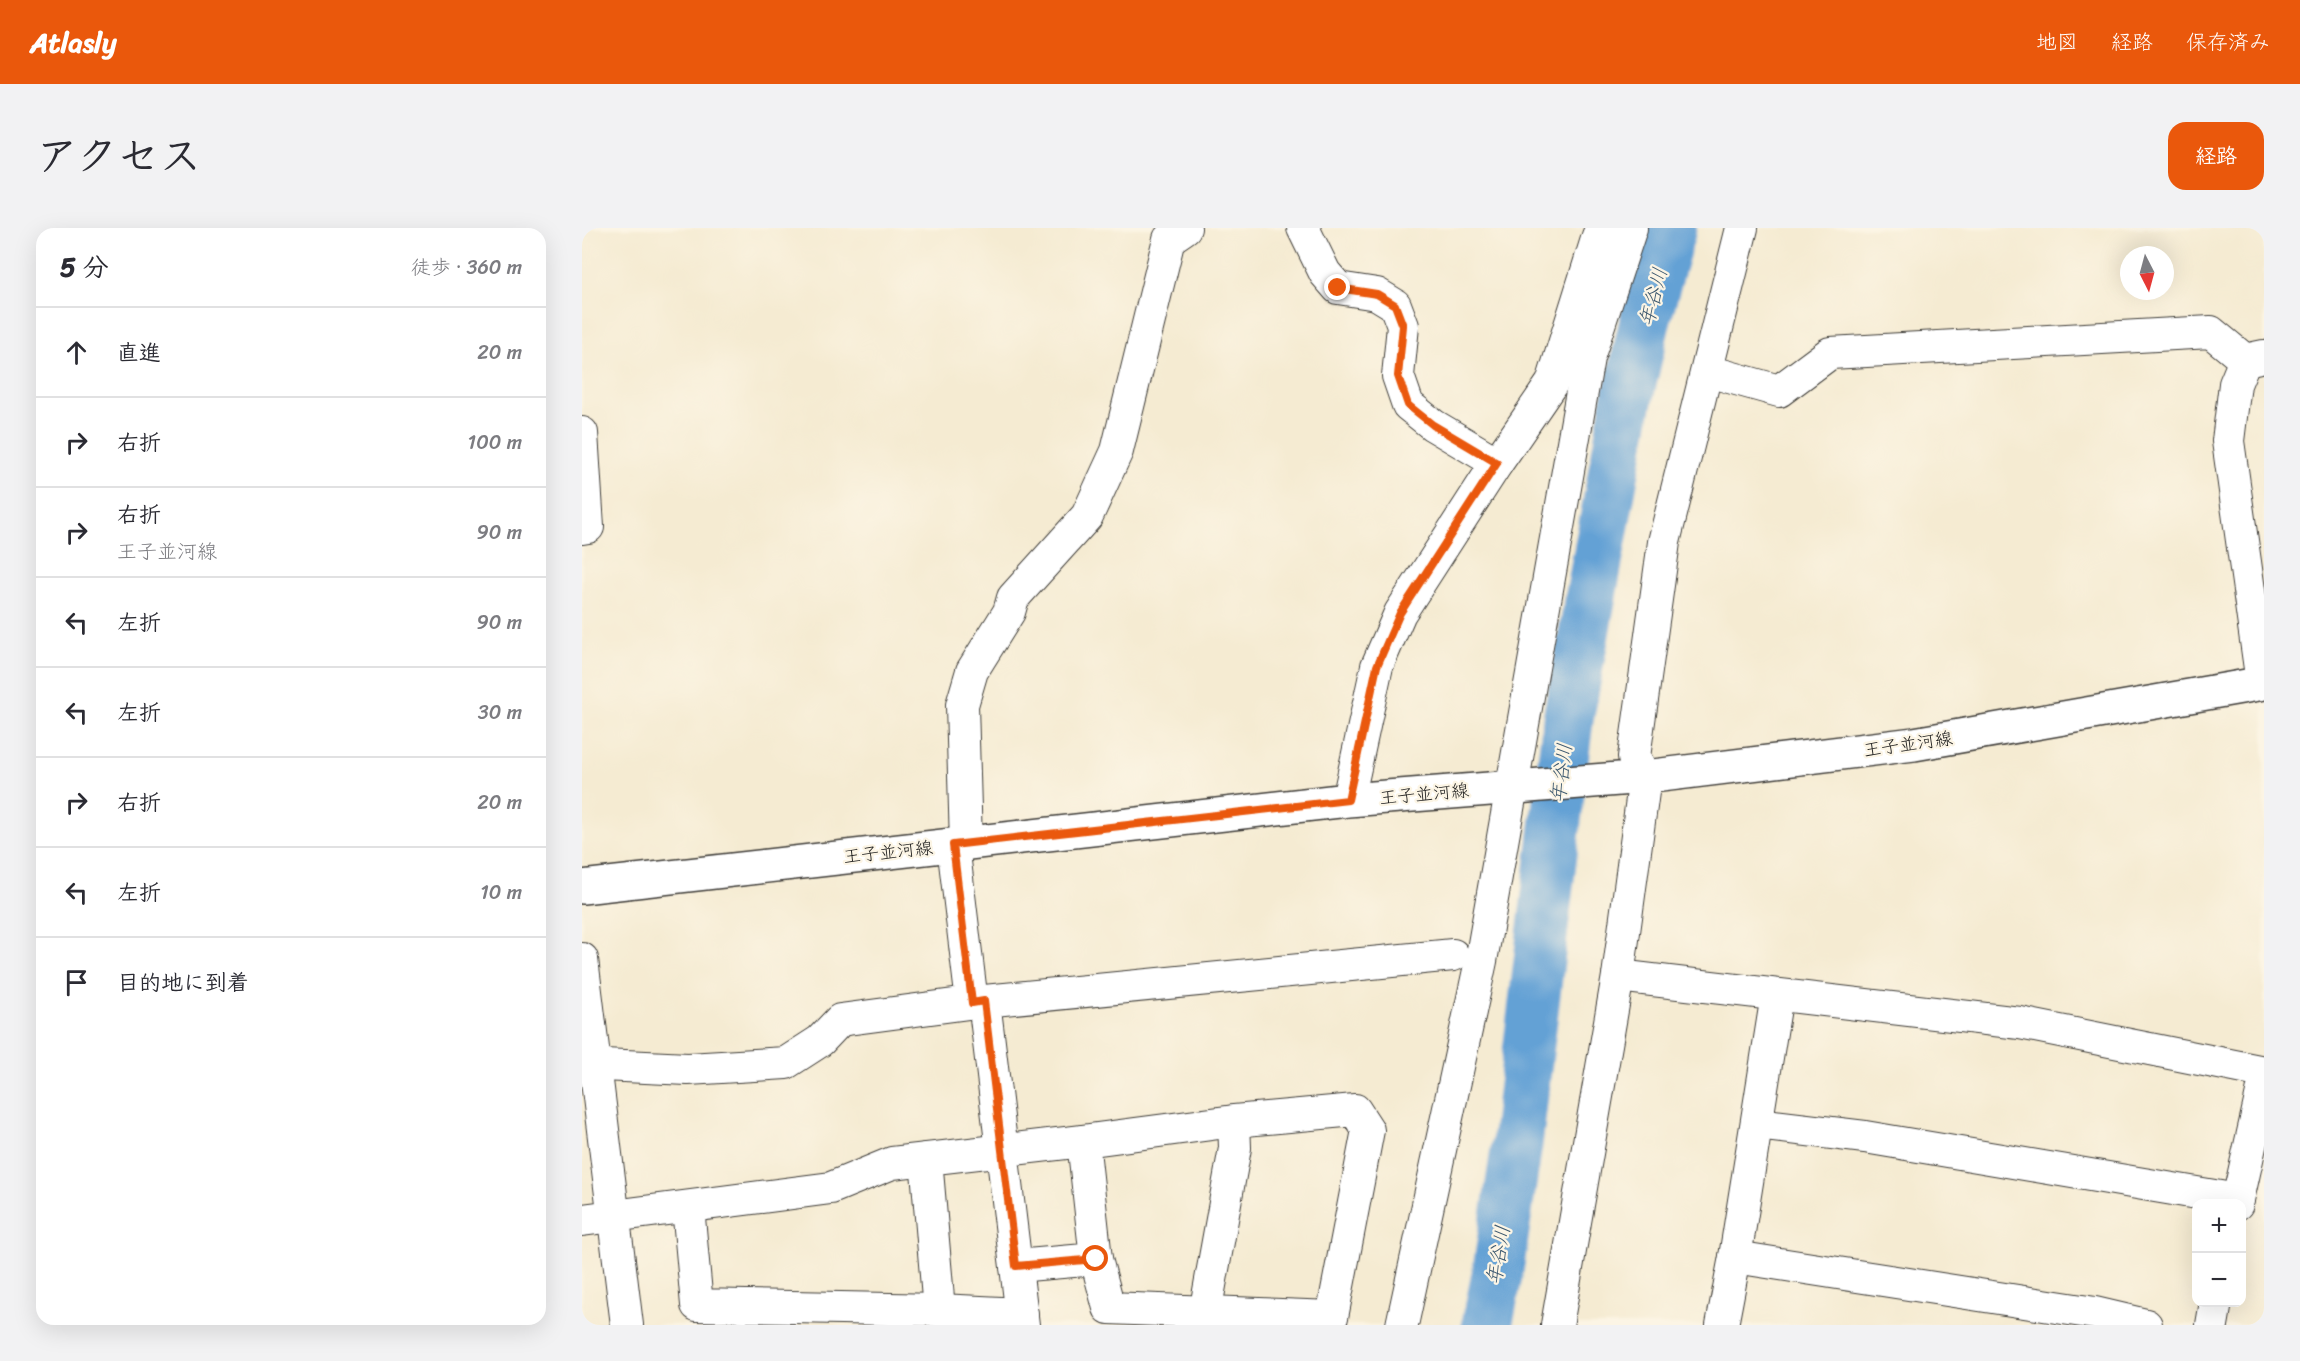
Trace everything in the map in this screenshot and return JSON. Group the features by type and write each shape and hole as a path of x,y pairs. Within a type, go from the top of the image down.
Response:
{"main road":[{"name":"王子並河線","path":"582,887 1348,800 1630,778 1914,744 2263,683"}],"street":[{"path":"688,1207 698,1305 939,1310 1023,1319 1002,1151 978,1002 959,844 962,705 972,671 1009,612 1014,598 1087,516 1117,451 1169,239 1185,228"},
{"path":"1303,228 1325,273 1338,288 1377,294 1395,305 1403,326 1398,376 1408,405 1433,425 1497,463"},
{"path":"1348,800 1377,666 1400,613 1552,383 1598,236 1609,228"},
{"path":"1402,1325 1520,786 1588,358 1631,228"},
{"path":"1557,1325 1618,976 1630,778 1664,542 1742,228"},
{"path":"1708,371 1779,391 1830,353 2211,332 2255,358 2235,384 2228,441 2263,683"},
{"path":"582,434 588,527 582,528"},
{"path":"589,1064 688,1069 786,1063 820,1041 840,1020 978,1002 1453,955"},
{"path":"582,959 589,1064 614,1216 627,1325"},
{"path":"1618,976 2020,1023 2264,1072"},
{"path":"1722,1325 1777,995"},
{"path":"2238,1199 2264,1084"},
{"path":"582,1220 831,1188 892,1163 1234,1121 1355,1110 1368,1130 1332,1317 1109,1308 1096,1259 1083,1141"},
{"path":"1205,1313 1234,1148 1234,1121"},
{"path":"1757,1124 1865,1137 2220,1199"},
{"path":"926,1159 939,1310"},
{"path":"1735,1257 2093,1319 2145,1325"},
{"path":"1016,1266 1096,1259"},
{"path":"2212,1325 2216,1307"}],"waterway":[{"name":"年谷川","path":"1487,1325 1498,1270 1517,1144 1568,720 1626,405 1646,317 1671,228"}],"route":[{"path":"1096,1259 1016,1266 984,1001 972,1003 953,845 1348,800 1377,666 1400,613 1497,463 1433,425 1408,405 1398,376 1403,326 1395,305 1377,294 1338,288"}]}
